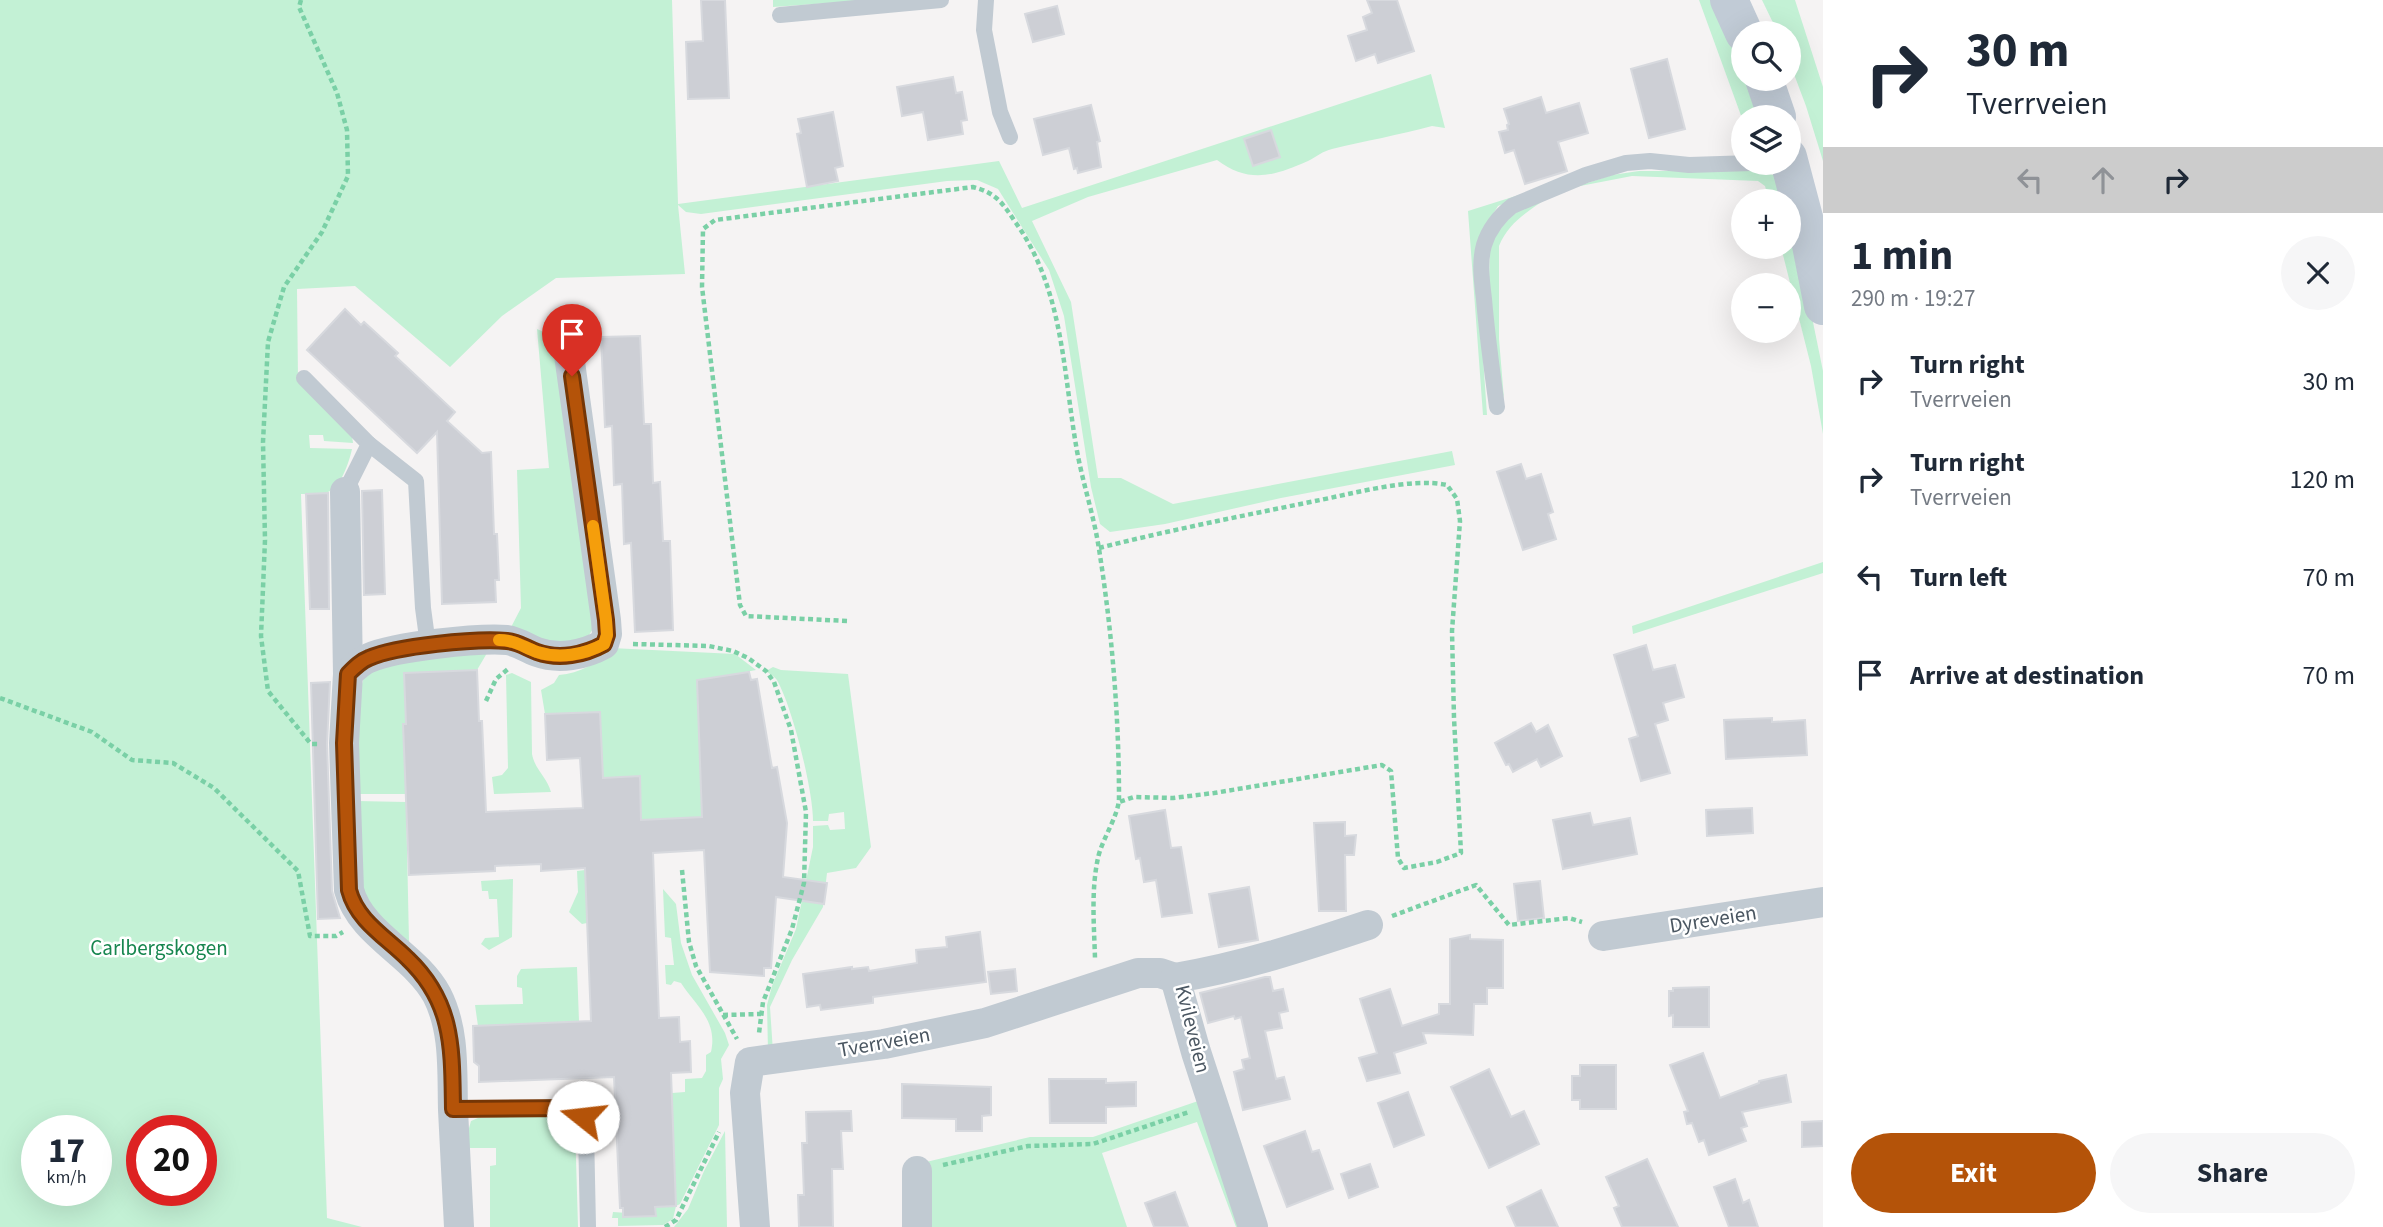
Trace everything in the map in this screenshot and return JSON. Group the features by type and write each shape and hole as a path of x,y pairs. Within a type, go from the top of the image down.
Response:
{"main road":[{"path":"1729,0 1739,21"},
{"path":"1794,175 1823,306"}],"street":[{"path":"348,674 360,662 372,656 428,645 504,640 519,642 538,652 574,656 604,644 607,635 606,620 568,348"},
{"path":"345,492 349,634 344,743 349,890 352,902 363,918 409,960 422,984 444,1010 450,1035 459,1227"},
{"name":"Dyreveien","path":"1603,936 1823,902"},
{"name":"Kvileveien","path":"1254,1227 1175,978 1219,971 1368,925"},
{"name":"Tverrveien","path":"755,1227 745,1093 750,1062 884,1044 972,1026 1138,973 1160,973 1175,978"},
{"path":"917,1171 917,1227"}],"lane":[{"path":"780,15 941,0"},
{"path":"986,0 984,30 1000,112 1010,137"},
{"path":"1497,407 1481,268 1490,229 1501,214 1512,206 1586,175 1626,163 1650,161 1689,165 1731,164"},
{"path":"304,378 369,444 416,481 423,607 428,645"},
{"path":"345,492 369,444"},
{"path":"453,1109 571,1108 579,1111 586,1130 588,1227"}],"path":[{"path":"847,621 746,616 740,605 702,287 703,229 715,220 974,187 988,191 1000,201 1020,229 1039,262 1050,290 1059,323 1077,450 1099,548 1110,646 1119,803 1098,857 1094,888 1096,987"},
{"path":"1099,548 1153,534 1335,497 1430,481 1447,485 1457,499 1460,521 1452,631 1461,853 1437,862 1404,868 1398,858 1391,771 1382,765 1214,793 1173,798 1134,797 1119,803"},
{"path":"604,644 709,646 733,651 766,671 774,682 791,730 803,790 806,856 804,883 792,929 768,986 761,1014 723,1014 714,999 696,965 689,942 682,870"},
{"path":"486,701 496,679 503,671 525,664 538,652"},
{"path":"0,698 92,732 132,760 173,763 214,788 298,871 310,936 336,936 363,918"},
{"path":"1368,925 1476,885 1509,925 1569,918 1590,925 1603,936"},
{"path":"665,1227 676,1220 721,1127 745,1093"},
{"path":"917,1171 1028,1146 1093,1144 1213,1104"}],"green space":[{"name":"Carlbergskogen","path":"0,0 672,0 678,204 999,161 1022,208 1431,74 1445,128 1432,126 1332,149 1273,174 1251,175 1229,168 1217,160 1088,197 1032,221 1071,302 1098,478 1121,478 1173,504 1452,451 1455,465 1281,498 1165,524 1110,532 1100,524 1091,487 1064,316 1049,270 998,189 977,180 947,181 701,214 686,212 678,205 685,274 556,278 502,316 450,367 355,286 297,289 298,379 352,436 353,443 324,441 323,435 309,435 310,448 352,449 346,468 335,487 322,494 301,494 327,1218 362,1227 0,1227"},
{"path":"773,0 871,0 773,7"},
{"path":"1699,0 1714,0 1731,38 1731,88"},
{"path":"1762,0 1795,0 1823,87 1823,161 1800,91 1801,21 1772,21"},
{"path":"1732,91 1754,91 1759,105 1737,105"},
{"path":"1639,171 1731,171 1731,175 1780,177 1784,189 1766,189 1758,181 1632,176 1575,187 1612,175"},
{"path":"1541,188 1498,206 1481,233 1479,299 1487,415 1483,415 1468,211"},
{"path":"1546,199 1513,224 1499,246 1499,339 1504,399 1497,368 1489,281 1490,244 1499,226 1518,211"},
{"path":"1784,259 1800,259 1823,371 1823,434 1801,326 1801,273 1788,273"},
{"path":"537,329 553,336 559,343 596,624 589,635 567,648 508,633 521,608 517,470 549,468"},
{"path":"1823,562 1823,573 1633,634 1632,626"},
{"path":"490,648 477,670 404,673 406,794 358,794 356,758 365,674 373,666"},
{"path":"611,648 735,654 756,670 697,681 702,817 641,820 639,776 602,778 600,715 545,714 541,690 554,683 559,675 581,670 594,663"},
{"path":"773,667 781,670 848,674 871,847 856,868 827,873 823,907 792,960 770,1007 773,1052 768,1051 767,1005 772,986 796,929 813,847 813,826 828,825 830,830 845,829 844,812 829,814 828,821 813,821 806,771 796,730 777,680 766,671"},
{"path":"512,673 531,682 532,754 551,792 494,794 492,777 502,775 508,768 506,675"},
{"path":"357,801 406,802 409,942 393,936 364,900"},
{"path":"585,870 587,923 582,924 569,912 578,892 577,871"},
{"path":"513,879 512,937 489,950 481,944 485,938 499,937 497,899 489,899 488,891 482,891 481,881"},
{"path":"663,889 676,904 681,943 692,975 729,1045 721,1059 723,1079 719,1088 719,1125 680,1204 676,1206 673,1219 663,1225 618,1226 618,1218 612,1218 613,1212 656,1215 655,1207 676,1205 672,1093 685,1092 685,1079 702,1078 706,1071 706,1055 711,1052 711,1031 704,1014 681,983 674,981 671,985 666,984 665,965 674,965 671,938 665,937"},
{"path":"577,967 579,1021 478,1026 475,1005 523,1004 522,988 517,987 517,976 521,969"},
{"path":"1201,1100 1244,1227 1236,1227 1197,1122 1102,1153 1127,1227 922,1227 922,1163 1030,1137 1093,1137"},
{"path":"550,1114 571,1118 575,1125 578,1227 490,1227 490,1166 496,1165 496,1148 468,1148 467,1135 471,1121 478,1118"},
{"path":"725,1131 727,1227 674,1227 688,1209"}],"building":[{"path":"701,0 725,0 729,98 688,99 686,42 703,41"},
{"path":"1367,0 1397,0 1414,51 1378,63 1375,54 1356,61 1348,36 1367,30 1363,17 1372,13"},
{"path":"1057,6 1064,34 1033,42 1025,14"},
{"path":"1667,59 1685,129 1649,138 1631,69"},
{"path":"953,77 956,93 962,92 967,120 961,121 963,134 928,140 923,112 902,116 897,87"},
{"path":"1541,97 1546,113 1579,103 1588,133 1558,142 1567,171 1525,184 1514,150 1505,153 1499,132 1508,130 1509,124 1504,109"},
{"path":"1091,105 1100,141 1097,142 1101,167 1078,173 1077,168 1074,169 1069,148 1043,155 1034,119"},
{"path":"833,112 843,166 835,168 838,181 807,187 797,134 801,133 798,119"},
{"path":"1271,130 1280,157 1253,166 1244,139"},
{"path":"345,309 361,325 364,322 398,353 395,356 455,412 447,421 482,453 491,452 494,534 497,534 499,580 495,580 496,602 442,604 437,432 417,453 307,350"},
{"path":"640,336 644,424 651,424 653,483 660,482 663,541 670,541 673,630 635,632 631,543 624,544 622,484 614,485 612,426 605,427 601,337"},
{"path":"1521,464 1526,479 1541,474 1553,512 1548,514 1556,539 1523,550 1497,472"},
{"path":"382,490 385,594 364,595 362,491"},
{"path":"328,493 329,609 310,609 306,494"},
{"path":"1646,645 1653,670 1675,665 1684,697 1663,703 1668,720 1655,724 1670,773 1641,781 1629,739 1638,736 1614,655"},
{"path":"477,670 486,812 583,808 580,758 547,760 545,714 600,712 603,778 640,776 641,820 702,817 697,680 749,672 751,680 757,679 772,768 777,767 787,823 783,877 827,883 824,904 776,897 771,968 764,968 764,976 710,972 704,850 653,853 659,1018 679,1017 680,1042 690,1041 691,1072 671,1073 676,1206 655,1207 656,1216 623,1217 623,1208 620,1208 614,1077 479,1082 479,1066 474,1062 473,1026 591,1021 585,868 541,871 541,864 495,866 495,871 409,875 403,724 406,724 404,673"},
{"path":"330,682 327,744 332,891 340,918 318,919 311,683"},
{"path":"1772,718 1772,722 1805,720 1807,755 1726,759 1724,720"},
{"path":"1531,723 1536,732 1548,725 1562,756 1541,767 1537,759 1513,772 1509,764 1506,765 1495,743"},
{"path":"1752,808 1753,833 1707,836 1706,810"},
{"path":"1165,810 1171,848 1181,847 1192,913 1162,917 1156,880 1144,882 1140,858 1136,859 1129,816"},
{"path":"1590,813 1593,825 1630,818 1637,854 1563,869 1553,820"},
{"path":"1345,822 1345,836 1356,835 1354,855 1345,855 1346,911 1319,911 1314,823"},
{"path":"1540,881 1544,918 1518,921 1514,884"},
{"path":"1249,887 1258,940 1219,947 1209,894"},
{"path":"980,932 986,982 873,997 873,1003 821,1010 820,1005 807,1007 803,974 852,967 868,967 869,971 917,963 916,950 947,947 946,937"},
{"path":"1470,935 1470,939 1503,940 1503,988 1487,988 1487,1004 1474,1004 1473,1035 1423,1033 1426,1043 1394,1053 1400,1073 1367,1081 1359,1058 1377,1053 1360,999 1390,989 1402,1026 1439,1014 1439,1004 1450,1004 1450,939"},
{"path":"1015,969 1017,991 991,994 988,972"},
{"path":"1270,977 1273,991 1283,989 1288,1011 1279,1013 1282,1028 1265,1031 1276,1079 1284,1077 1290,1099 1243,1110 1234,1072 1244,1069 1242,1060 1250,1058 1241,1017 1235,1019 1234,1016 1208,1023 1200,993"},
{"path":"1709,987 1709,1027 1673,1027 1673,1015 1669,1016 1669,991 1673,991 1673,988"},
{"path":"1703,1053 1720,1098 1759,1081 1786,1075 1791,1102 1742,1112 1747,1126 1741,1128 1746,1141 1709,1155 1704,1140 1699,1142 1692,1123 1687,1124 1684,1112 1688,1111 1670,1065"},
{"path":"1580,1065 1616,1065 1616,1109 1580,1109 1580,1100 1572,1100 1572,1076 1580,1076"},
{"path":"1489,1069 1511,1117 1524,1111 1539,1144 1489,1168 1451,1087"},
{"path":"1049,1079 1136,1082 1136,1106 1106,1107 1106,1123 1050,1123"},
{"path":"902,1084 991,1087 991,1115 982,1116 982,1131 956,1131 956,1119 902,1118"},
{"path":"1408,1092 1424,1135 1394,1147 1378,1103"},
{"path":"851,1111 852,1131 841,1131 843,1169 832,1169 833,1227 799,1227 798,1195 804,1195 802,1143 807,1143 806,1112"},
{"path":"1823,1121 1823,1146 1802,1147 1802,1122"},
{"path":"1305,1131 1312,1152 1319,1150 1333,1189 1287,1207 1264,1146"},
{"path":"1647,1159 1678,1227 1622,1227 1614,1208 1619,1206 1606,1177"},
{"path":"1370,1164 1378,1187 1349,1198 1341,1174"},
{"path":"1735,1179 1743,1203 1749,1200 1758,1227 1729,1227 1714,1187"},
{"path":"1541,1190 1558,1227 1516,1227 1507,1207"},
{"path":"1175,1192 1188,1227 1154,1227 1145,1203"}],"slow traffic":[{"path":"499,640 519,642 538,652 574,656 604,644 607,635 606,620 593,526"}],"route":[{"path":"572,376 606,620 607,635 604,644 574,656 538,652 519,642 504,640 428,645 372,656 360,662 348,674 344,743 349,890 352,902 363,918 409,960 436,993 444,1010 450,1035 453,1109 571,1108 579,1111 583,1117"}]}
